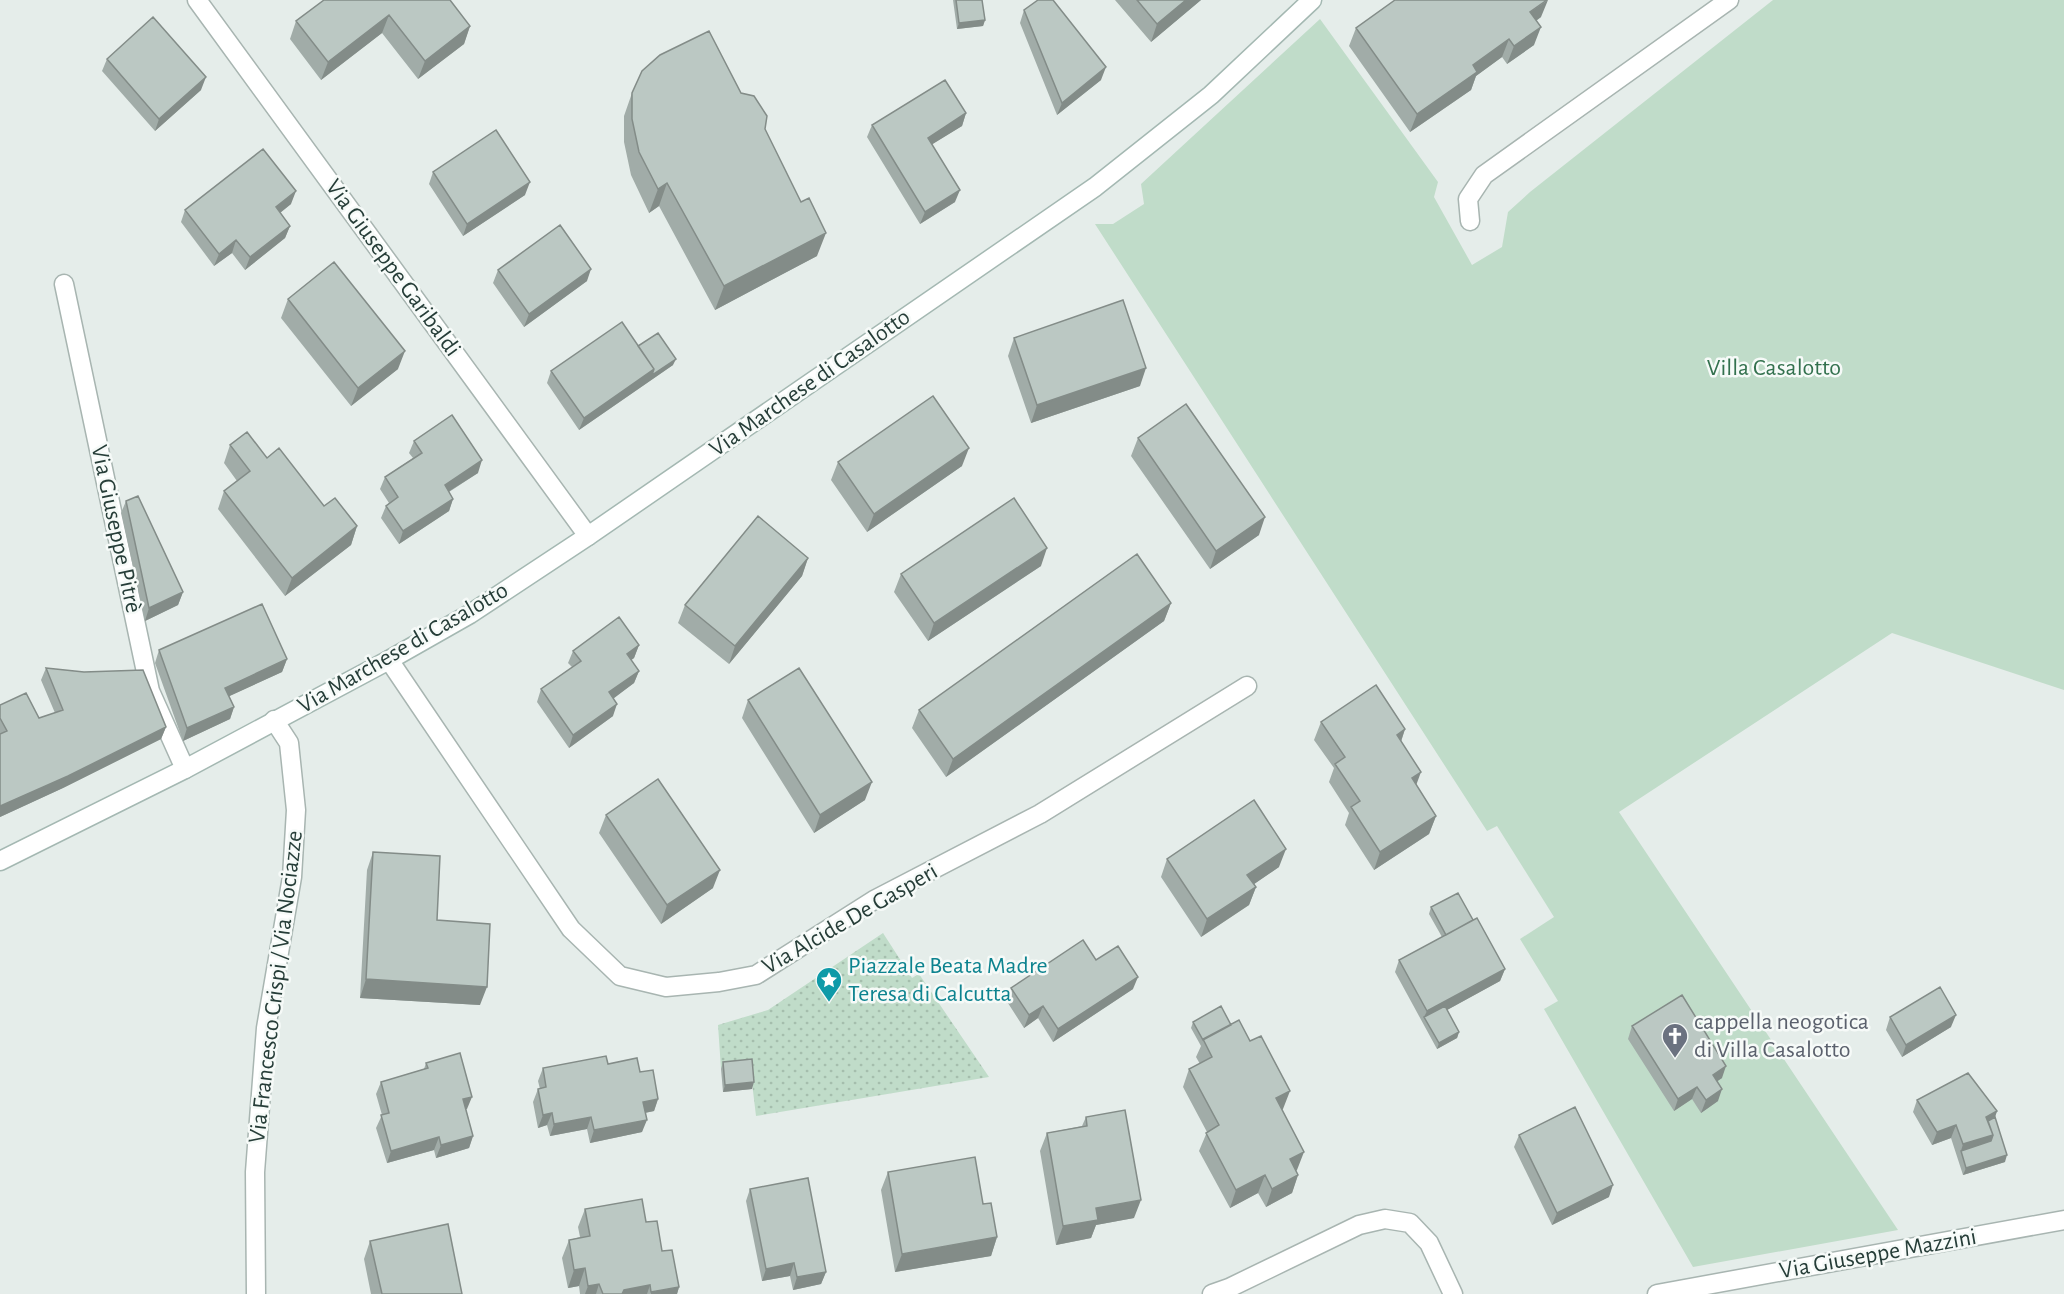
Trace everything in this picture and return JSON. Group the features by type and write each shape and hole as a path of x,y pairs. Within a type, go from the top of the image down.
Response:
{"street":[{"name":"Via Giuseppe Garibaldi","path":"197,0 588,536"},
{"name":"Via Marchese di Casalotto","path":"0,861 185,769 470,614 588,536 1095,187 1211,95 1312,0"},
{"path":"1470,221 1468,199 1484,175 1729,0"},
{"name":"Via Giuseppe Pitrè","path":"64,284 150,691 185,769"},
{"name":"Via Alcide De Gasperi","path":"389,660 571,929 620,976 666,987 718,982 756,975 874,900 1040,814 1247,686"},
{"name":"Via Francesco Crispi / Via Nociazze","path":"256,1294 255,1172 266,1028 292,877 296,810 289,742 274,720"},
{"path":"1212,1294 1359,1225 1385,1219 1410,1223 1429,1243 1453,1294"},
{"name":"Via Giuseppe Mazzini","path":"1657,1294 2064,1220"}],"green space":[{"name":"Villa Casalotto","path":"1773,0 2064,0 2064,690 1892,633 1619,812 1898,1230 1693,1267 1544,1009 1558,1001 1520,939 1554,917 1497,826 1487,831 1095,224 1113,224 1144,204 1141,184 1320,19 1438,182 1434,197 1472,265 1502,247 1508,212 1530,192"},
{"name":"Piazzale Beata Madre Teresa di Calcutta","path":"883,933 912,978 919,974 989,1077 756,1116 750,1066 721,1069 718,1025 768,1010"}],"building":[{"path":"324,0 450,0 470,26 425,61 389,15 328,62 296,21"},
{"path":"956,0 982,0 985,20 959,23"},
{"path":"1038,0 1053,0 1106,67 1062,103 1024,10"},
{"path":"1137,0 1186,0 1157,24"},
{"path":"1395,0 1547,0 1530,12 1541,27 1514,46 1509,39 1473,65 1477,72 1417,114 1356,28"},
{"path":"153,17 206,77 159,119 107,59"},
{"path":"709,31 741,93 754,96 767,116 765,129 801,202 809,198 826,233 724,286 667,183 658,189 639,152 632,119 632,93 642,71 660,55"},
{"path":"945,80 966,113 928,138 960,190 925,212 872,125"},
{"path":"496,130 530,182 467,224 433,172"},
{"path":"263,149 296,191 276,207 290,226 250,257 236,240 219,254 185,210"},
{"path":"560,225 591,269 529,314 498,270"},
{"path":"334,262 405,351 358,388 288,299"},
{"path":"1123,300 1146,368 1037,405 1014,338"},
{"path":"622,322 654,369 584,418 551,371"},
{"path":"658,333 676,359 652,375 654,369 638,346"},
{"path":"933,396 969,448 874,514 838,462"},
{"path":"1186,404 1265,517 1216,551 1138,438"},
{"path":"452,415 482,460 445,485 453,499 403,531 386,506 398,497 385,477 422,453 414,441"},
{"path":"247,432 267,458 279,448 324,506 335,498 357,526 292,578 224,491 250,471 230,445"},
{"path":"138,496 183,592 149,608 126,501"},
{"path":"1014,498 1047,548 934,623 901,574"},
{"path":"758,516 808,558 735,646 685,605"},
{"path":"1137,554 1171,603 953,759 919,710"},
{"path":"262,604 287,659 225,688 234,707 187,728 159,650"},
{"path":"619,617 639,645 627,654 639,671 609,692 617,704 573,735 541,689 581,661 573,651"},
{"path":"46,668 84,672 143,670 166,727 68,776 0,806 0,734 7,731 0,718 0,705 26,693 39,718 63,710"},
{"path":"799,668 872,782 820,815 748,700"},
{"path":"1376,685 1405,729 1397,735 1421,772 1412,778 1436,816 1380,852 1351,807 1360,801 1335,764 1345,757 1321,722"},
{"path":"658,779 720,870 667,905 606,815"},
{"path":"1254,800 1286,849 1247,875 1256,887 1207,919 1167,859"},
{"path":"373,852 440,856 437,920 490,924 487,987 366,979"},
{"path":"1458,893 1473,920 1446,935 1431,907"},
{"path":"1477,918 1505,969 1427,1011 1399,960"},
{"path":"1083,940 1096,960 1118,946 1138,977 1058,1029 1043,1006 1029,1015 1011,988"},
{"path":"1940,987 1956,1015 1906,1045 1890,1017"},
{"name":"cappella neogotica di Villa Casalotto","path":"1682,995 1726,1066 1713,1075 1722,1089 1706,1100 1697,1087 1678,1099 1632,1026"},
{"path":"1221,1006 1231,1025 1203,1040 1193,1022"},
{"path":"1445,1006 1459,1032 1439,1043 1424,1017"},
{"path":"1239,1020 1250,1041 1261,1036 1290,1091 1276,1098 1304,1152 1290,1159 1298,1175 1272,1189 1265,1175 1236,1190 1206,1133 1219,1125 1189,1069 1212,1057 1203,1039"},
{"path":"460,1053 472,1097 463,1099 473,1136 441,1145 439,1137 391,1151 381,1115 389,1113 381,1082 428,1068 426,1063"},
{"path":"606,1056 608,1064 637,1058 640,1072 653,1070 658,1099 643,1102 647,1120 594,1130 591,1117 554,1124 552,1113 543,1115 538,1089 546,1087 543,1068"},
{"path":"752,1059 754,1082 725,1085 723,1062"},
{"path":"1968,1073 1997,1111 1986,1117 1993,1135 1963,1144 1956,1125 1937,1132 1917,1100"},
{"path":"1575,1107 1613,1185 1557,1213 1519,1135"},
{"path":"1125,1110 1141,1200 1096,1208 1098,1220 1063,1226 1047,1133 1087,1126 1086,1117"},
{"path":"1995,1117 2007,1155 1966,1168 1961,1151 1991,1141 1993,1135 1988,1121"},
{"path":"975,1157 983,1204 991,1203 997,1237 902,1254 888,1172"},
{"path":"808,1178 826,1272 797,1277 794,1263 766,1269 750,1189"},
{"path":"642,1199 646,1222 657,1221 662,1251 672,1250 679,1287 651,1292 650,1285 624,1290 622,1294 603,1294 599,1284 588,1286 585,1268 574,1270 569,1240 590,1236 585,1209"},
{"path":"448,1224 462,1294 382,1294 370,1241"}],"place":[{"name":"Piazzale Beata Madre Teresa di Calcutta","path":"829,1003"},
{"name":"cappella neogotica di Villa Casalotto","path":"1675,1059"}]}
